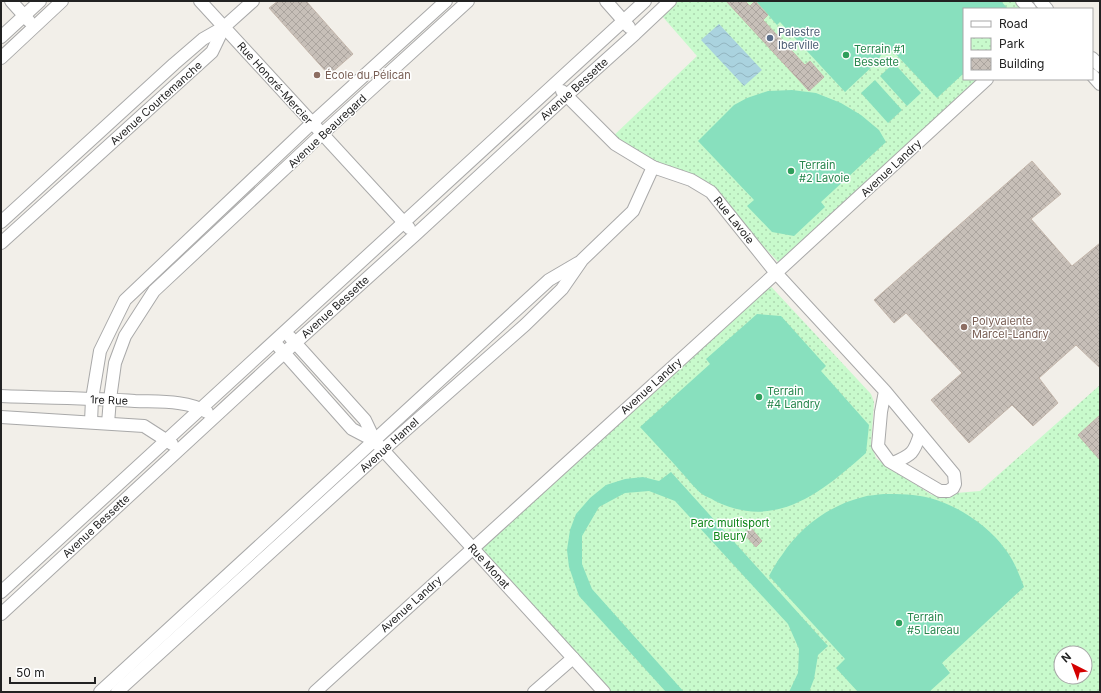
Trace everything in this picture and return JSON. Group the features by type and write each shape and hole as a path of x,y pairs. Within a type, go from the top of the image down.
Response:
{"street":[{"path":"11,1 34,27"},
{"path":"1,37 40,1"},
{"path":"1,58 62,1"},
{"name":"Rue Honoré-Mercier","path":"200,1 415,235"},
{"name":"Avenue Courtemanche","path":"1,222 197,44 203,39 224,28 253,1"},
{"name":"Avenue Beauregard","path":"91,422 92,399 100,351 126,300 312,123 446,1"},
{"name":"Avenue Beauregard","path":"108,423 115,363 125,336 154,291 322,134 468,1"},
{"path":"606,1 635,34"},
{"name":"Avenue Bessette","path":"1,614 295,342 415,235 670,1"},
{"path":"637,4 648,21"},
{"name":"Avenue Bessette","path":"1,592 624,21 637,4"},
{"name":"Avenue Courtemanche","path":"1,243 212,52 224,28"},
{"name":"Avenue Landry","path":"315,692 986,80"},
{"name":"Rue Lavoie","path":"555,84 615,144 653,167 691,180 711,192 776,273 885,391 954,474 955,484 953,488 948,491 940,491 889,461 878,446 881,412 885,391"},
{"path":"69,160 80,172"},
{"name":"Avenue Hamel","path":"117,692 186,622 379,445 549,280 582,260 633,212 653,167"},
{"path":"178,250 186,261"},
{"name":"Avenue Hamel","path":"379,445 526,325 562,289 582,260"},
{"name":"Rue Monat","path":"286,331 365,420 379,445 604,692"},
{"name":"Rue Monat","path":"274,342 352,429 379,445"},
{"name":"1re Rue","path":"1,396 183,403 201,408 215,416"},
{"name":"1re Rue","path":"1,417 144,426 180,449"},
{"path":"893,463 912,453 916,447 920,434"},
{"path":"43,554 54,565"},
{"name":"Avenue Hamel","path":"100,692 186,622"},
{"path":"534,692 573,658"}],"green space":[{"path":"678,1 1022,1 1029,8 963,8 963,80 985,80 779,263 714,194 607,142 697,56 662,16"},
{"path":"756,1 1001,1 1007,8 963,8 963,74 937,98 887,46 876,63 845,92 780,22 777,25"},
{"path":"894,63 921,93 907,106 880,76"},
{"path":"875,80 902,110 888,123 861,93"},
{"name":"Terrain #2 Lavoie","path":"792,90 816,93 841,103 861,115 879,130 886,142 821,202 825,207 794,236 772,232 747,206 754,200 698,141 734,105 747,98 768,91"},
{"name":"Parc multisport Bleury","path":"763,278 871,394 874,402 871,444 876,458 932,495 980,491 1100,385 1100,692 606,692 472,546"},
{"name":"Terrain #4 Landry","path":"757,314 781,316 826,366 821,371 869,425 866,453 832,481 797,503 778,509 758,512 737,509 715,501 702,494 640,427 710,364 706,359"},
{"path":"671,472 828,646 818,655 814,679 809,692 789,692 798,673 799,649 788,624 675,501 649,491 625,493 599,507 582,536 582,564 592,589 684,692 666,692 579,596 569,567 567,550 570,530 576,514 590,498 606,485 625,479 643,477 659,481"},
{"name":"Terrain #5 Lareau","path":"884,494 913,495 930,498 951,506 972,518 990,532 1005,549 1014,562 1024,587 942,663 950,673 929,692 858,692 836,668 845,659 769,576 789,545 817,518 828,511 851,501 868,496"}],"water":[{"path":"719,24 762,70 744,86 701,40"}],"building":[{"path":"278,1 306,1 353,54 329,75 269,8"},
{"name":"Palestre Iberville","path":"726,1 745,1 750,6 755,1 768,15 763,20 805,65 810,61 824,77 809,91"},
{"path":"1032,161 1061,194 1031,219 1072,266 1100,243 1100,368 1076,345 1039,378 1058,403 1033,426 1012,405 969,443 931,400 962,373 906,313 894,323 874,300"},
{"path":"1100,415 1100,460 1078,435"},
{"path":"751,528 762,541 756,547 744,534"}],"place":[{"name":"Palestre Iberville","path":"770,38"},
{"name":"Terrain #1 Bessette","path":"846,55"},
{"name":"École du Pélican","path":"317,75"},
{"name":"Terrain #2 Lavoie","path":"791,171"},
{"name":"Polyvalente Marcel-Landry","path":"964,327"},
{"name":"Terrain #4 Landry","path":"759,397"},
{"name":"Terrain #5 Lareau","path":"899,623"}]}
